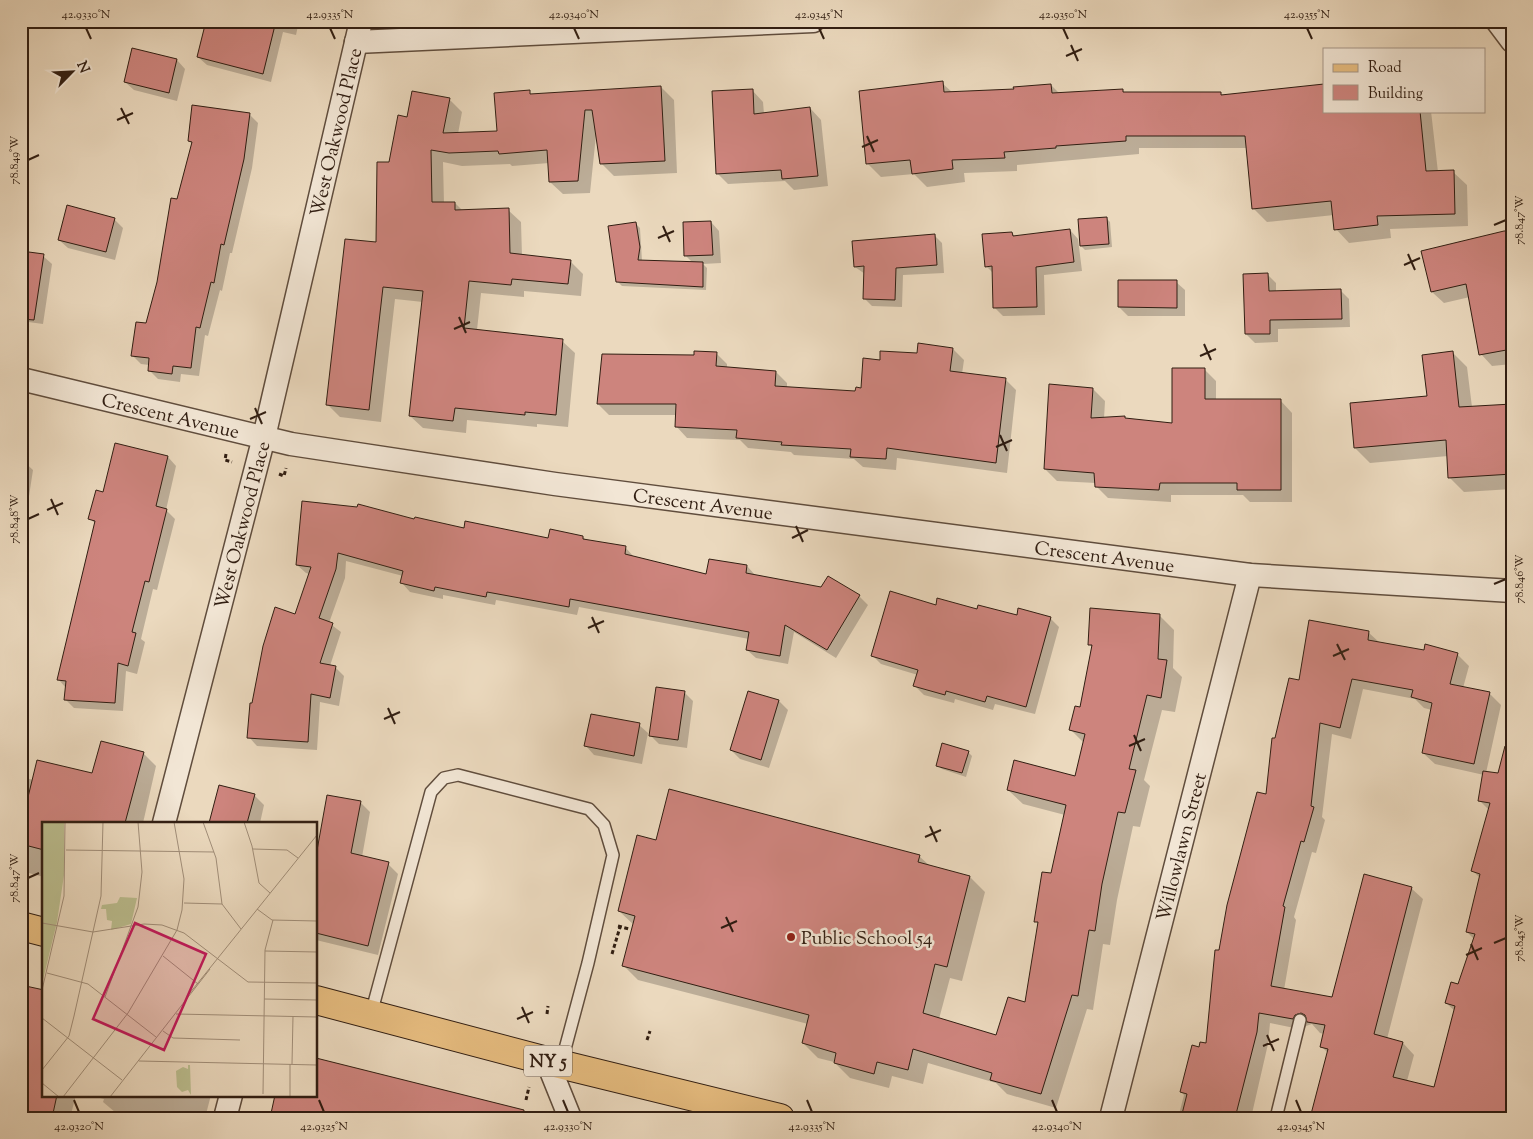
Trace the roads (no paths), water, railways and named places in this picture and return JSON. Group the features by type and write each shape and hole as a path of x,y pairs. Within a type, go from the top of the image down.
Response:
{"main road":[{"path":"21,926 42,931"},
{"name":"NY 5","path":"318,1000 780,1118"}],"street":[{"path":"358,32 813,21"},
{"path":"1497,21 1512,41"},
{"name":"West Oakwood Place","path":"164,822 264,437 358,32"},
{"name":"Crescent Avenue","path":"21,380 291,444 554,484 1250,575 1512,590"},
{"name":"Willowlawn Street","path":"1112,1118 1250,575"},
{"path":"554,1062 570,1118"},
{"path":"225,1118 231,1096"}],"lane":[{"path":"372,1014 432,792 444,778 458,775 589,809 604,825 613,855 586,971 554,1062"},
{"path":"1276,1118 1300,1020"}],"place":[{"name":"Public School 54","path":"791,937"}]}
